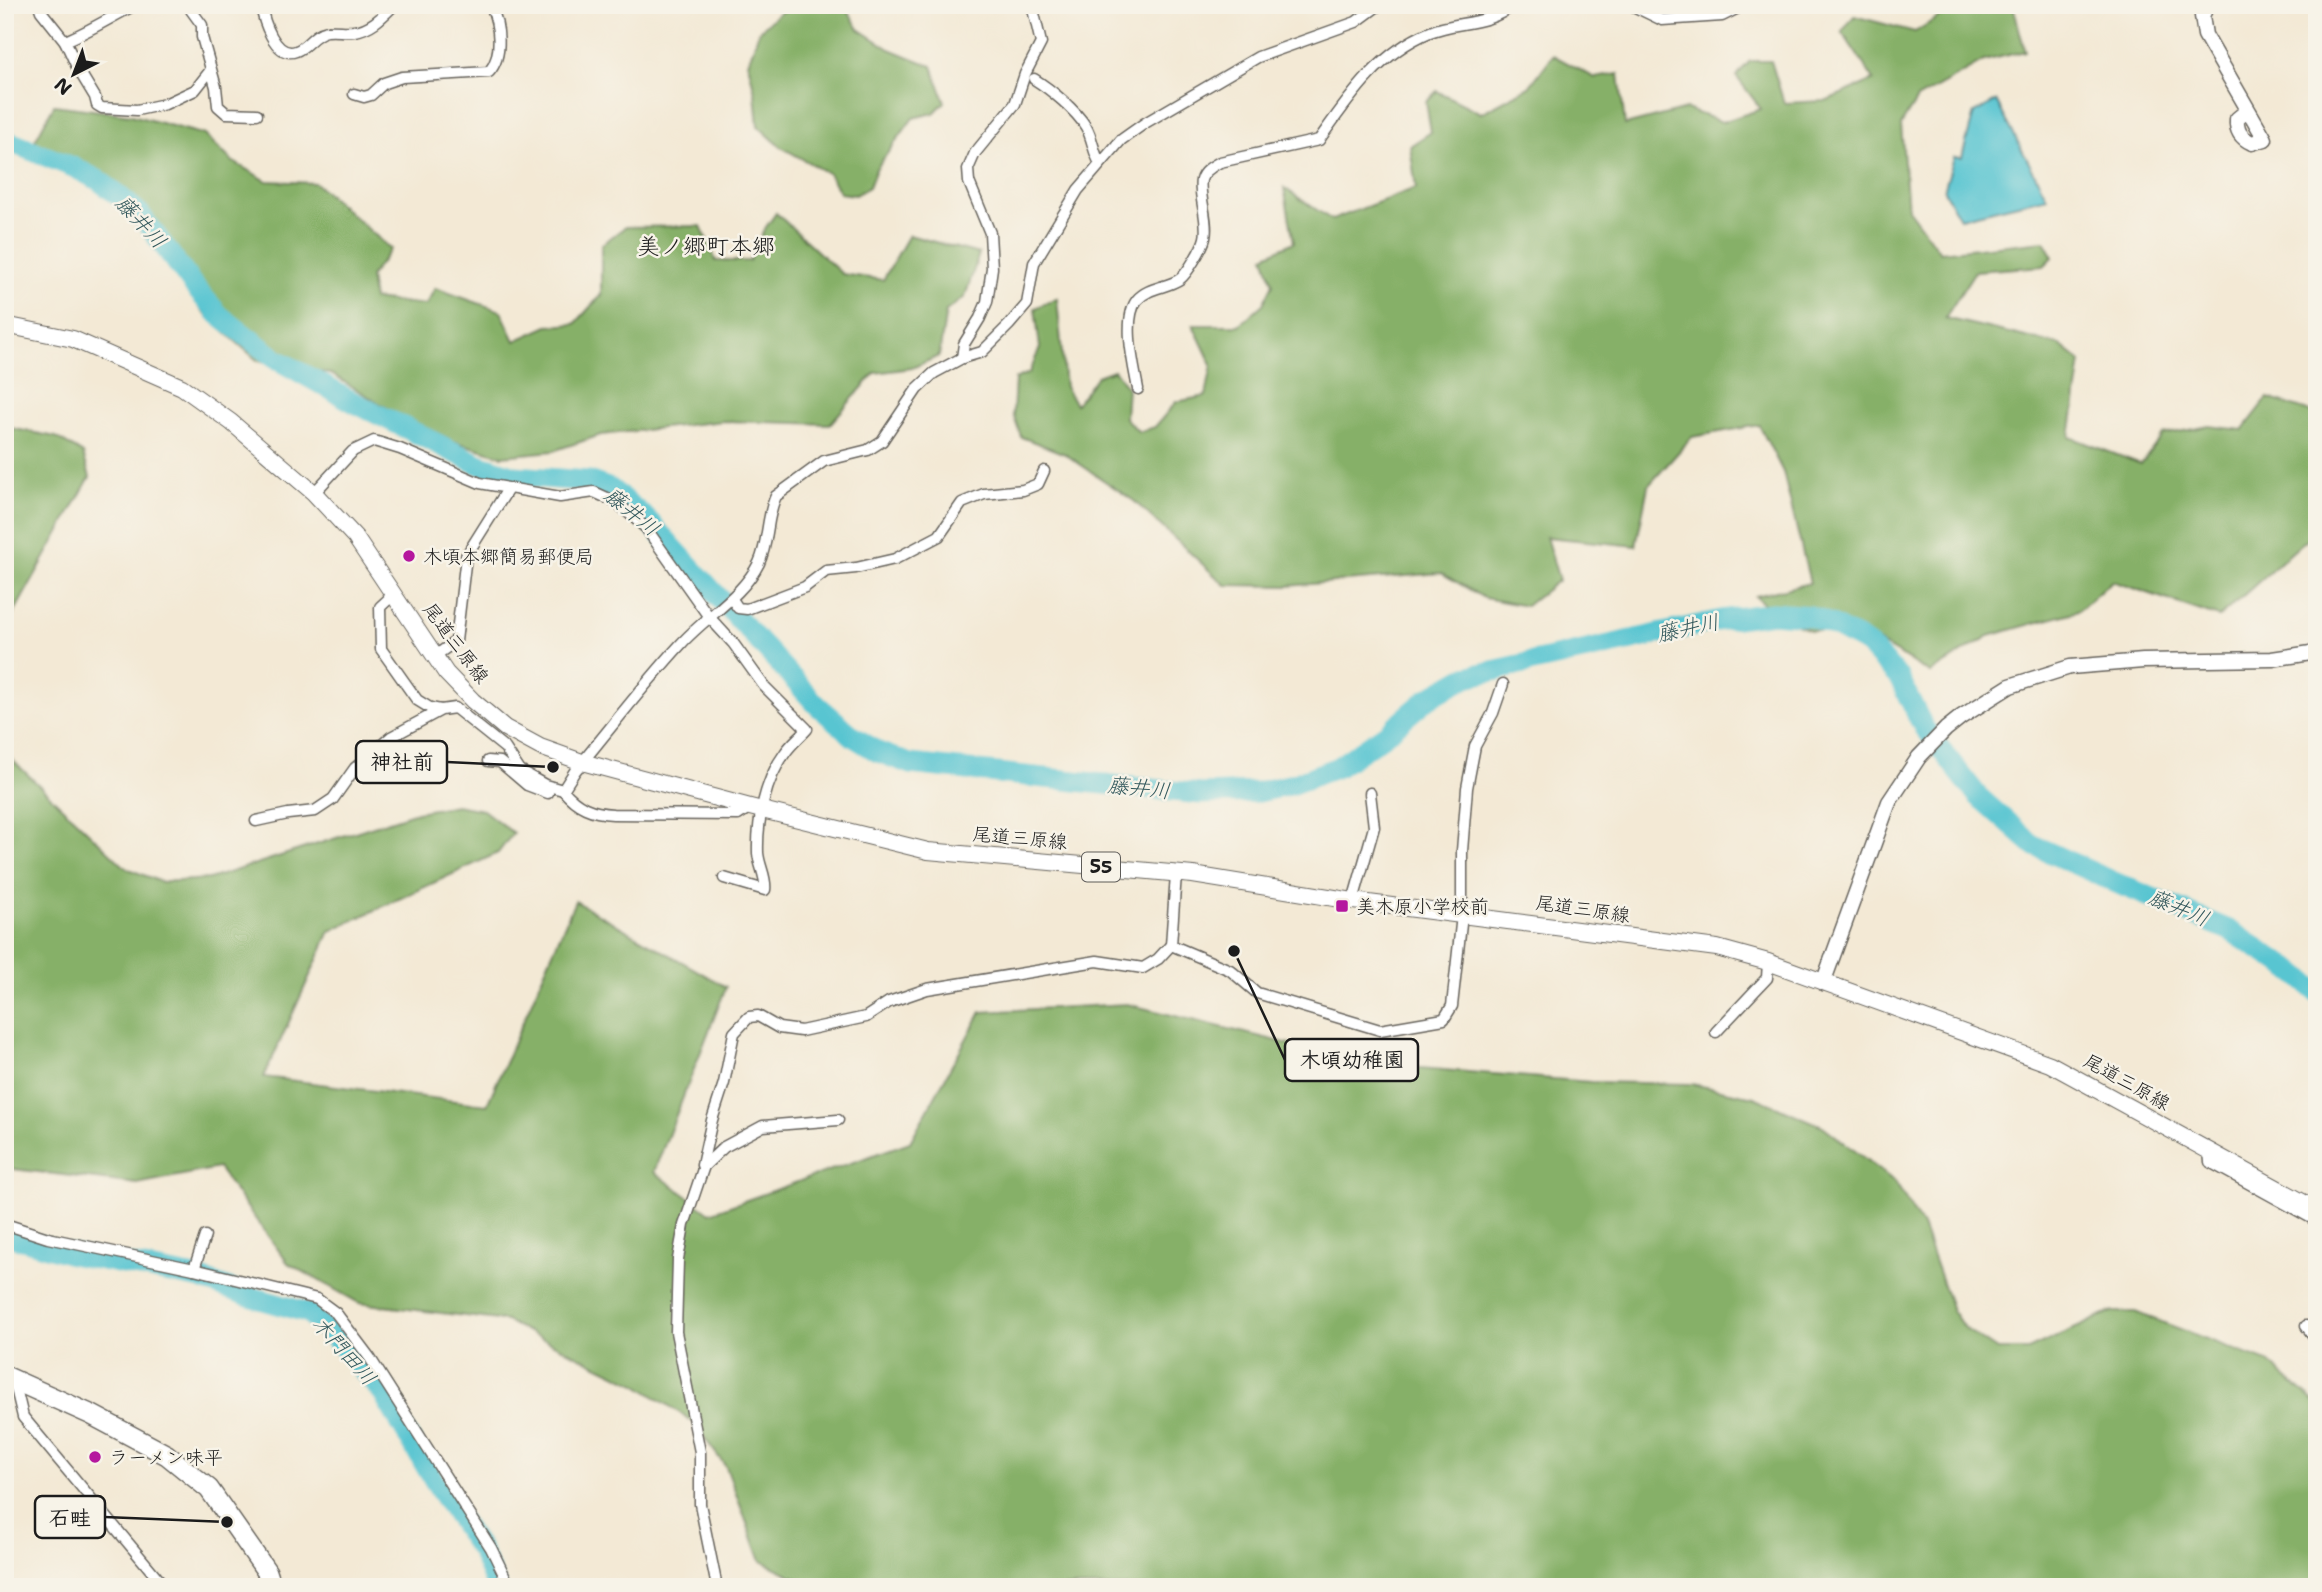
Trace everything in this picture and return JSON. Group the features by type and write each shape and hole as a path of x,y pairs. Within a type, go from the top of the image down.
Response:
{"highway":[{"path":"10,1378 92,1415 167,1455 209,1489 267,1572 272,1587"}],"main road":[{"name":"尾道三原線","path":"5,325 73,339 182,387 231,422 314,493 355,537 446,673 505,728 540,747 582,762 928,851 1176,874 1353,901 1717,948 1768,962 2050,1064 2317,1210"}],"street":[{"path":"39,5 65,41 97,105 102,108 137,110 165,104 195,90 210,71"},
{"path":"65,41 94,29 135,5"},
{"path":"192,5 191,10 202,25 202,37 216,87 218,106 226,113 257,114"},
{"path":"261,5 263,22 273,40 281,49 291,52 298,51 316,34 356,31 374,24 394,5"},
{"path":"354,94 364,97 384,83 402,77 489,72 495,65 499,24 491,5"},
{"path":"962,358 964,344 987,302 992,268 990,233 969,183 968,169 975,153 1034,79 1041,43 1032,5"},
{"path":"488,761 500,762 527,785 551,794 563,790 582,762 682,643 732,599 759,563 776,496 824,461 868,450 882,440 917,389 934,373 962,358 982,352 1027,304 1034,263 1078,190 1121,140 1145,123 1258,57 1356,22 1360,11 1379,5"},
{"path":"1138,389 1130,348 1129,326 1136,301 1151,290 1181,279 1203,247 1206,236 1201,179 1209,168 1220,162 1318,140 1353,91 1381,61 1431,31 1470,24 1507,10 1513,5"},
{"path":"1631,5 1662,20 1722,16 1740,5"},
{"path":"2207,5 2202,16 2205,35 2248,110"},
{"path":"1015,104 1025,74 1041,43"},
{"path":"1034,79 1049,88 1085,125 1093,152 1100,163"},
{"path":"314,493 354,452 374,441 400,449 480,483 560,497 594,492 616,502 646,528 709,617 733,643 764,686 807,729 784,754 756,808 759,861 766,883 765,890 724,878"},
{"path":"732,599 738,607 747,609 805,587 826,571 856,568 895,559 939,536 962,503 984,494 1023,490 1038,484 1044,471"},
{"path":"435,656 456,641 466,556 508,489"},
{"path":"394,594 380,607 381,649 417,701 430,708 455,708 505,748 520,771 545,785 563,790 573,802 594,813 738,815 756,808"},
{"path":"1823,983 1889,802 1919,757 1961,717 2010,686 2070,667 2143,661 2272,659 2317,652"},
{"path":"1171,945 1230,970 1258,993 1380,1030 1444,1019 1452,1006 1462,915 1462,851 1467,788 1475,746 1493,713 1503,684"},
{"path":"256,821 315,811 333,799 355,768 391,737 441,710"},
{"path":"1353,901 1374,827 1370,793"},
{"path":"717,1587 699,1504 701,1452 676,1332 678,1259 684,1225 704,1166 712,1120 724,1083 734,1033 749,1017 758,1016 779,1028 801,1031 866,1017 889,1002 927,989 1097,961 1143,968 1158,960 1171,945 1176,874"},
{"path":"1716,1032 1767,978 1768,962"},
{"path":"704,1166 724,1147 763,1126 838,1120"},
{"path":"2209,1151 2210,1162 2317,1221"},
{"path":"5,1224 48,1238 317,1299 336,1313 370,1358 492,1548 510,1587"},
{"path":"194,1269 205,1236"},
{"path":"2306,1326 2317,1340"},
{"path":"10,1378 23,1418 165,1587"}],"green space":[{"path":"814,5 846,8 859,29 890,49 932,66 945,102 934,113 913,118 876,169 869,187 855,195 840,193 829,174 781,147 758,126 755,93 748,63 759,31 780,12"},
{"path":"1943,5 2013,5 2025,51 1984,61 1917,99 1901,125 1908,209 1940,252 2044,241 2053,257 2044,266 1975,271 1945,318 2060,345 2081,362 2070,437 2141,464 2163,435 2209,426 2243,430 2268,398 2317,414 2317,530 2219,617 2112,581 2078,611 1989,636 1930,673 1860,631 1813,631 1781,619 1755,596 1810,583 1783,472 1759,425 1692,437 1648,486 1636,546 1546,537 1559,580 1526,606 1484,598 1441,573 1287,586 1225,585 1134,501 1065,454 1021,437 1013,414 1015,379 1029,373 1040,348 1035,308 1057,298 1065,387 1076,404 1097,376 1114,370 1127,387 1125,418 1139,432 1155,427 1176,402 1206,396 1212,365 1193,325 1239,325 1263,304 1273,284 1264,256 1294,242 1284,188 1332,220 1416,188 1410,146 1431,132 1426,102 1437,91 1481,113 1529,87 1553,55 1595,78 1619,74 1625,125 1686,109 1722,122 1761,109 1736,76 1750,61 1771,61 1784,103 1825,101 1874,80 1842,32 1854,16 1915,32 1945,13"},
{"path":"54,105 132,115 205,135 232,161 267,181 315,183 391,249 370,277 373,299 426,305 435,288 501,311 515,341 548,326 575,324 601,295 601,245 625,227 701,226 716,261 749,261 764,230 776,213 842,274 883,280 909,235 979,254 965,297 946,311 939,356 912,368 875,373 830,424 723,421 601,435 553,451 502,456 453,441 397,414 331,374 258,361 204,313 140,225 96,171 32,146"},
{"path":"10,428 56,437 83,454 90,477 5,629 5,430"},
{"path":"5,753 126,868 161,882 209,879 417,812 456,805 483,810 513,833 498,853 330,931 264,1077 487,1105 575,901 726,987 654,1172 710,1213 910,1142 981,1012 1127,1004 1371,1064 1591,1082 1692,1084 1754,1097 1823,1126 1895,1182 1922,1226 1952,1310 1964,1328 1997,1350 2028,1350 2111,1312 2135,1312 2268,1362 2317,1404 2317,1587 815,1587 761,1561 726,1467 692,1421 636,1384 506,1321 359,1303 288,1263 218,1168 137,1184 5,1168"}],"water":[{"path":"1996,101 2047,197 1960,218 1944,191 1954,157 1962,157 1974,113"}],"waterway":[{"name":"藤井川","path":"5,140 73,167 98,180 118,195 140,214 219,315 276,359 355,403 478,464 515,476 589,481 611,489 646,518 817,705 854,737 878,752 910,764 1201,794 1259,792 1293,784 1338,767 1386,734 1427,699 1466,677 1721,620 1773,613 1810,616 1867,644 1899,678 1924,728 1978,796 2033,845 2229,930 2293,971 2317,992"},
{"name":"木門田川","path":"5,1235 71,1254 201,1279 309,1313 384,1395 439,1489 481,1551 497,1587"}],"place":[{"name":"木頃本郷簡易郵便局","path":"409,556"},
{"name":"神社前","path":"553,767"},
{"name":"美木原小学校前","path":"1342,906"},
{"name":"木頃幼稚園","path":"1234,951"},
{"name":"ラーメン味平","path":"95,1457"},
{"name":"石畦","path":"227,1522"}],"district":[{"name":"美ノ郷町本郷","path":"706,246"}]}
